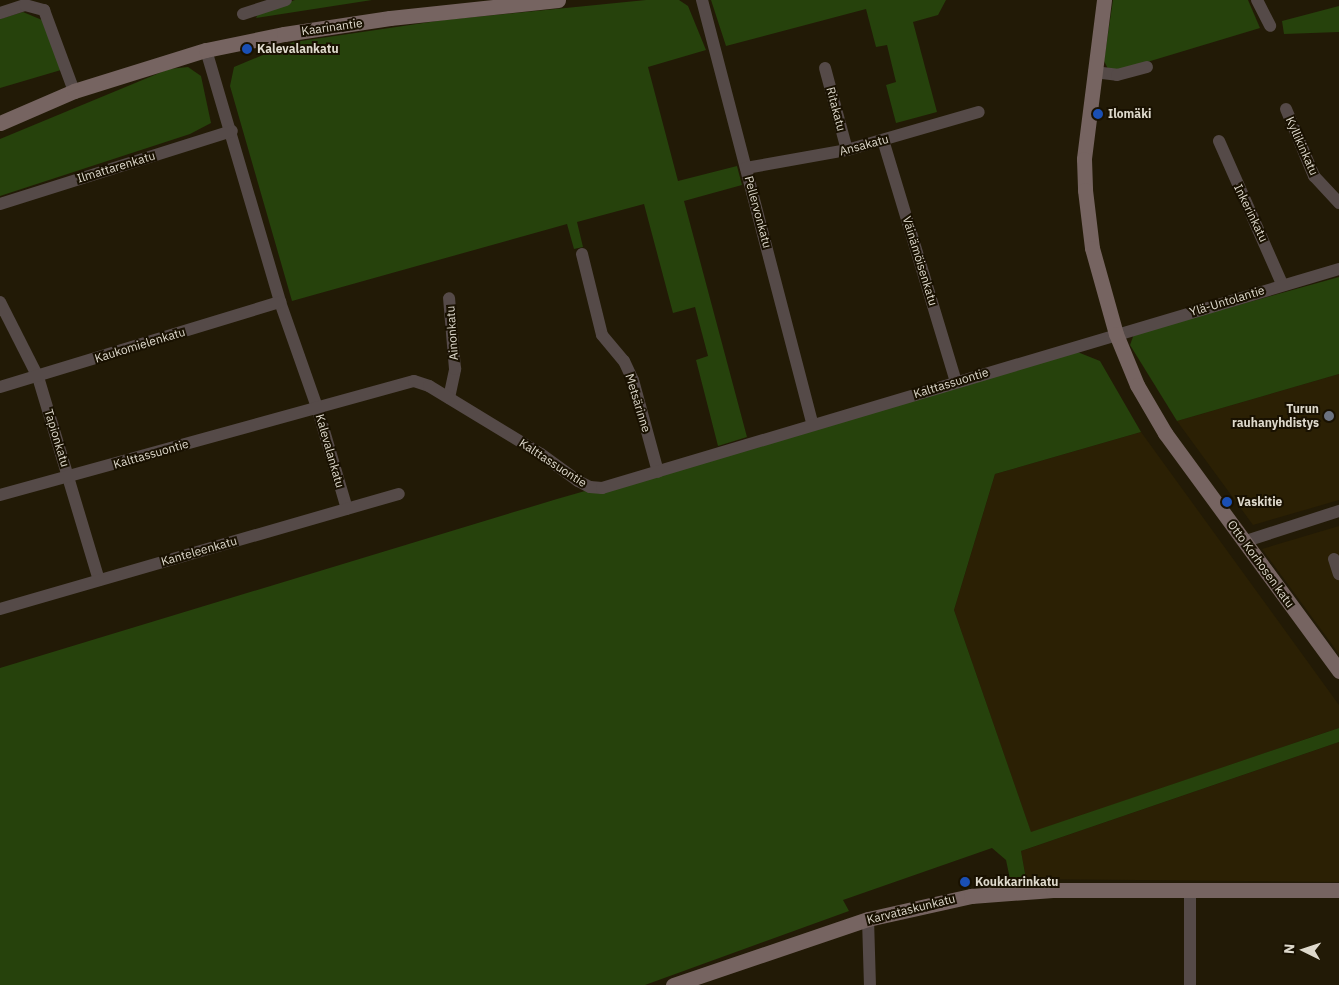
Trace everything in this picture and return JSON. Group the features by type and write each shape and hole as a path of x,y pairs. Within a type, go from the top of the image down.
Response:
{"street":[{"path":"243,14 286,0"},
{"name":"Kaarinantie","path":"0,123 74,91 206,50 380,20 558,0"},
{"name":"Pellervonkatu","path":"702,0 813,425"},
{"name":"Otto Korhosen katu","path":"1104,0 1084,159 1085,190 1094,258 1116,334 1137,385 1165,433 1339,670"},
{"path":"1257,0 1270,26"},
{"path":"0,13 25,5 44,10 74,91"},
{"name":"Kalevalankatu","path":"206,50 232,132 280,302 317,407 347,509"},
{"path":"1094,72 1117,75 1147,67"},
{"name":"Ritakatu","path":"825,68 847,150"},
{"name":"Kyllikinkatu","path":"1286,110 1314,176 1339,203"},
{"name":"Ansakatu","path":"746,168 847,150 979,112"},
{"name":"Ilmattarenkatu","path":"0,204 232,132"},
{"name":"Väinämöisenkatu","path":"883,140 956,382"},
{"name":"Inkerinkatu","path":"1219,141 1282,284"},
{"name":"Metsärinne","path":"582,254 602,336 624,361 633,380 658,472"},
{"name":"Ylä-Untolantie","path":"1116,334 1282,284 1339,269"},
{"name":"Ainonkatu","path":"449,298 455,369 449,398"},
{"name":"Tapionkatu","path":"0,302 38,376 99,580"},
{"name":"Kaukomielenkatu","path":"0,387 280,302"},
{"name":"Kalttassuontie","path":"0,495 414,381 449,398 590,487 602,488 1116,334"},
{"name":"Kanteleenkatu","path":"0,609 399,494"},
{"path":"1246,541 1339,511"},
{"path":"1334,559 1339,574"},
{"name":"Karvataskunkatu","path":"673,985 868,919 932,903 991,893 1053,890 1339,890"},
{"path":"1190,890 1190,985"},
{"path":"868,919 870,985"}],"shaded area":[{"path":"1339,374 1339,500 1253,525 1177,421"},
{"path":"1141,432 1339,705 1339,728 1031,833 954,610 995,474"},
{"path":"1339,526 1339,654 1262,549"},
{"path":"1339,742 1339,882 1026,879 1021,851"}],"green space":[{"path":"295,0 372,0 256,18 259,12"},
{"path":"646,0 679,0 688,6 706,50 648,67 678,181 737,166 742,185 684,201 747,437 718,446 696,360 708,356 695,307 673,313 644,204 577,222 583,247 574,249 567,224 292,301 230,86 234,67 294,42 444,20"},
{"path":"711,0 946,0 938,15 913,22 937,112 896,123 886,85 896,82 887,45 876,47 866,9 726,46"},
{"path":"1113,0 1248,0 1260,28 1114,72 1108,69 1104,61"},
{"path":"1339,6 1339,32 1284,34 1282,21"},
{"path":"23,12 42,20 61,70 0,88 0,19"},
{"path":"188,67 201,76 211,123 190,134 0,196 0,139 169,69"},
{"path":"1339,277 1339,374 1177,421 1130,345 1134,334"},
{"path":"1075,351 1100,361 1141,432 995,474 954,610 1031,832 1339,728 1339,742 1021,851 1026,879 1010,879 1006,860 992,848 843,900 849,911 645,985 0,985 0,668 557,499"}],"place":[{"name":"Kalevalankatu","path":"247,49"},
{"name":"Ilomäki","path":"1098,114"},
{"name":"Turun rauhanyhdistys","path":"1329,416"},
{"name":"Vaskitie","path":"1227,502"},
{"name":"Koukkarinkatu","path":"965,882"}]}
